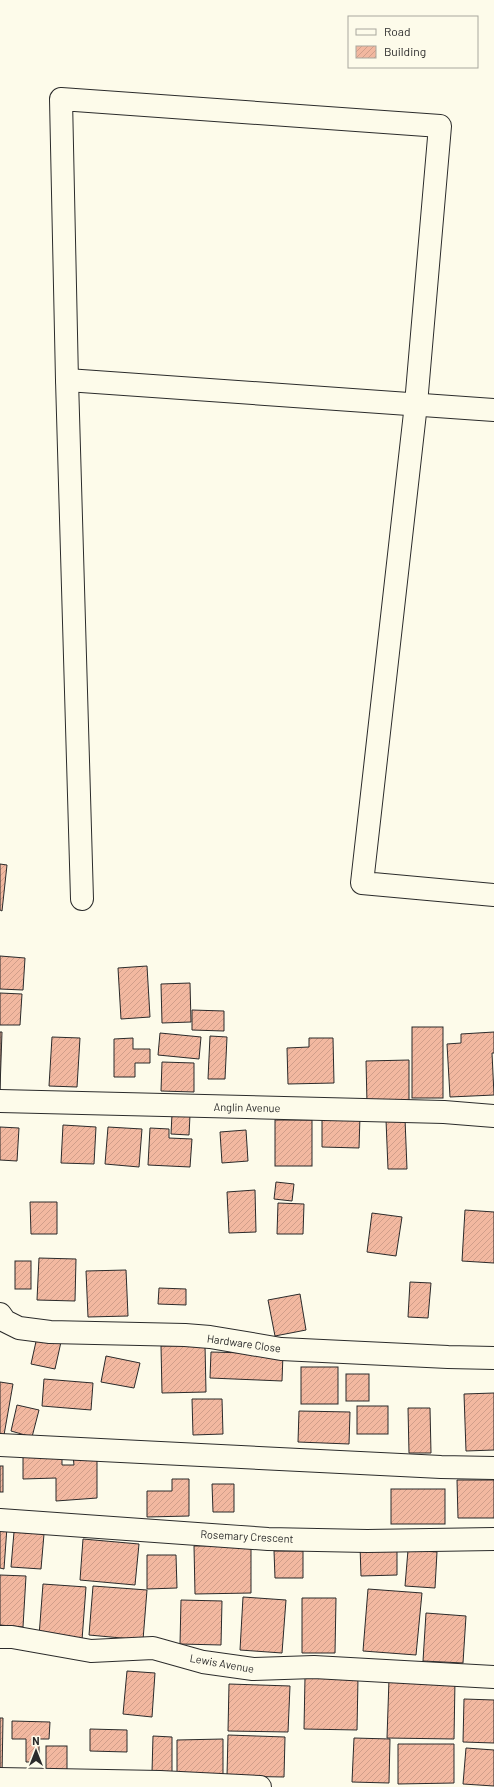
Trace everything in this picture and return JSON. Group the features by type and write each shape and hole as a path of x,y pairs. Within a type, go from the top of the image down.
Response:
{"street":[{"path":"82,898 67,380 61,99 440,126 416,404 362,882 494,895"},
{"path":"67,380 494,410"},
{"name":"Anglin Avenue","path":"0,1101 444,1112 494,1116"},
{"name":"Hardware Close","path":"0,1314 5,1321 19,1328 50,1332 185,1335 210,1337 281,1349 494,1358"},
{"path":"0,1445 441,1467 494,1468"},
{"name":"Rosemary Crescent","path":"0,1520 268,1538 367,1541 494,1539"},
{"name":"Lewis Avenue","path":"0,1637 12,1637 91,1651 153,1648 203,1662 253,1669 314,1667 494,1677"},
{"path":"0,1779 160,1782 260,1787"}],"building":[{"path":"0,864 7,865 2,911 0,910"},
{"path":"0,956 25,958 23,990 0,989"},
{"path":"147,966 150,1017 121,1019 118,968"},
{"path":"190,983 191,1022 162,1023 161,984"},
{"path":"0,993 22,994 20,1025 0,1025"},
{"path":"192,1010 224,1011 224,1031 192,1030"},
{"path":"412,1027 443,1027 443,1098 412,1098"},
{"path":"0,1032 2,1032 0,1089"},
{"path":"494,1032 494,1053 492,1053 494,1095 450,1097 447,1044 461,1043 461,1034"},
{"path":"160,1033 201,1037 199,1059 158,1055"},
{"path":"210,1036 227,1037 225,1079 208,1079"},
{"path":"52,1037 80,1038 77,1087 49,1086"},
{"path":"133,1038 133,1049 150,1049 150,1063 135,1063 135,1077 114,1077 114,1039"},
{"path":"309,1038 333,1038 334,1083 288,1084 287,1048 309,1047"},
{"path":"409,1060 409,1103 367,1103 366,1061"},
{"path":"162,1062 194,1063 194,1092 161,1091"},
{"path":"172,1114 190,1115 189,1135 171,1134"},
{"path":"322,1115 360,1116 359,1148 322,1147"},
{"path":"405,1119 407,1169 388,1169 386,1120"},
{"path":"275,1120 312,1120 312,1166 275,1166"},
{"path":"63,1125 96,1127 94,1164 61,1163"},
{"path":"0,1127 19,1128 17,1161 0,1160"},
{"path":"108,1127 142,1129 139,1167 105,1164"},
{"path":"150,1128 169,1129 169,1138 192,1139 190,1167 148,1165"},
{"path":"246,1130 248,1161 222,1163 220,1132"},
{"path":"276,1182 294,1184 292,1201 274,1199"},
{"path":"255,1190 256,1232 229,1233 227,1192"},
{"path":"30,1202 57,1202 57,1234 31,1234"},
{"path":"278,1203 304,1204 303,1234 277,1234"},
{"path":"465,1210 494,1212 494,1263 462,1261"},
{"path":"372,1213 402,1217 396,1256 367,1252"},
{"path":"39,1258 76,1259 75,1301 37,1300"},
{"path":"15,1261 31,1261 31,1289 15,1289"},
{"path":"126,1270 128,1316 88,1317 86,1271"},
{"path":"410,1282 431,1283 428,1318 408,1317"},
{"path":"159,1288 186,1289 186,1305 158,1304"},
{"path":"300,1294 306,1330 275,1336 268,1300"},
{"path":"37,1337 61,1342 55,1369 31,1364"},
{"path":"205,1345 206,1392 162,1393 161,1346"},
{"path":"211,1352 283,1354 282,1381 210,1378"},
{"path":"106,1356 140,1363 134,1388 101,1382"},
{"path":"301,1367 338,1367 338,1404 301,1404"},
{"path":"346,1374 369,1374 369,1401 346,1401"},
{"path":"44,1379 93,1383 91,1410 42,1406"},
{"path":"0,1382 13,1384 4,1435 0,1435"},
{"path":"494,1393 494,1450 466,1451 464,1394"},
{"path":"192,1399 222,1399 223,1434 193,1435"},
{"path":"17,1405 39,1410 32,1437 11,1431"},
{"path":"357,1406 388,1406 388,1434 357,1434"},
{"path":"408,1408 430,1408 431,1453 409,1453"},
{"path":"299,1411 350,1412 349,1444 298,1442"},
{"path":"23,1452 62,1452 62,1465 74,1465 73,1456 97,1456 97,1498 56,1501 56,1478 23,1479"},
{"path":"0,1466 3,1466 3,1492 0,1492"},
{"path":"172,1479 189,1479 189,1516 147,1517 147,1491 172,1491"},
{"path":"457,1480 494,1480 494,1518 458,1518"},
{"path":"212,1484 234,1484 234,1512 213,1512"},
{"path":"391,1489 445,1489 445,1524 391,1524"},
{"path":"0,1526 7,1527 4,1569 0,1568"},
{"path":"14,1532 44,1534 41,1569 11,1567"},
{"path":"83,1539 139,1544 135,1585 80,1580"},
{"path":"251,1545 251,1593 195,1594 194,1546"},
{"path":"397,1545 397,1575 361,1576 360,1546"},
{"path":"408,1550 437,1552 435,1588 405,1586"},
{"path":"274,1551 303,1551 303,1578 275,1578"},
{"path":"147,1555 176,1555 177,1588 147,1589"},
{"path":"0,1575 26,1576 23,1627 0,1625"},
{"path":"43,1584 86,1587 82,1640 39,1636"},
{"path":"93,1586 147,1590 143,1640 89,1635"},
{"path":"368,1589 422,1593 416,1655 363,1651"},
{"path":"243,1597 286,1600 282,1653 240,1650"},
{"path":"302,1598 336,1598 335,1653 302,1653"},
{"path":"181,1600 222,1601 221,1645 180,1644"},
{"path":"426,1613 466,1616 463,1663 423,1661"},
{"path":"127,1671 155,1673 152,1717 123,1714"},
{"path":"305,1677 358,1678 357,1730 304,1729"},
{"path":"389,1679 455,1680 454,1739 387,1738"},
{"path":"229,1684 290,1686 288,1732 228,1731"},
{"path":"464,1699 494,1700 494,1743 463,1742"},
{"path":"0,1718 3,1718 2,1776 0,1776"},
{"path":"12,1721 50,1722 49,1739 39,1739 39,1762 26,1762 26,1739 12,1739"},
{"path":"90,1729 127,1730 127,1752 90,1751"},
{"path":"228,1735 285,1737 284,1777 227,1776"},
{"path":"153,1736 172,1737 172,1772 152,1772"},
{"path":"354,1738 390,1739 389,1783 352,1782"},
{"path":"223,1739 223,1775 177,1775 177,1740"},
{"path":"398,1744 454,1744 454,1783 398,1784"},
{"path":"46,1746 67,1746 67,1774 46,1774"},
{"path":"466,1748 494,1750 494,1786 463,1784"}]}
